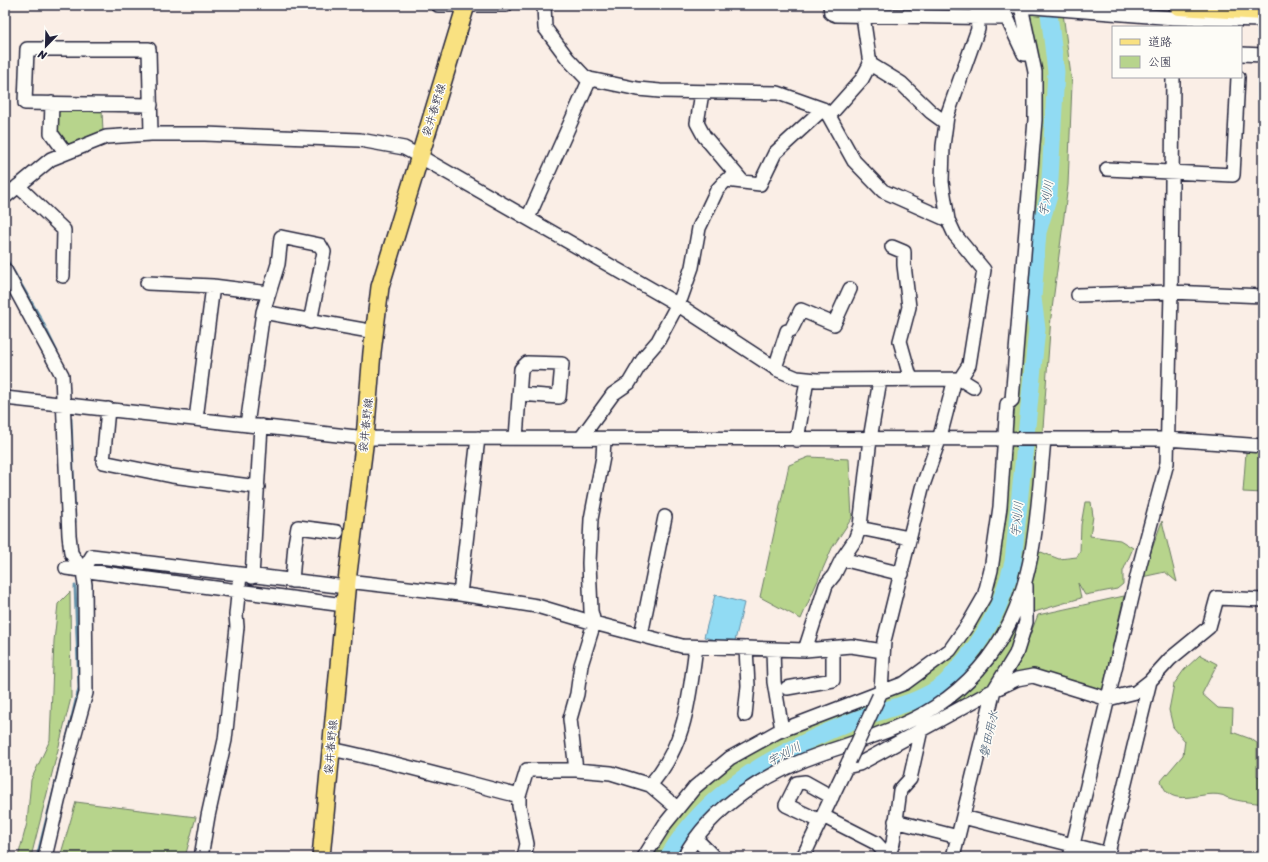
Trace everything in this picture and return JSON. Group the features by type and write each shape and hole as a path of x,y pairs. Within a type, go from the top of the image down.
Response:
{"highway":[{"path":"1175,14 1263,10"}],"main road":[{"name":"袋井春野線","path":"320,857 346,584 365,438 374,332 380,286 466,6"}],"street":[{"path":"438,5 506,5"},
{"path":"544,5 545,28 568,59 585,77 638,89 702,93 778,93 826,112 854,161 883,191 948,220"},
{"path":"830,5 831,13 836,15 863,16 976,12 1021,6 1061,10 1175,14 1263,20"},
{"path":"644,857 677,808 695,787 730,758 782,730 880,694 905,683 950,650 969,623 984,597 991,570 1000,507 1007,404 1012,400 1035,120 1035,72 1021,6"},
{"path":"976,12 1008,18 1021,45 1029,68 1035,72"},
{"path":"803,857 880,694 883,651 922,488 958,379 969,365 984,270 955,235 948,220 942,182 946,123 978,28 976,12"},
{"path":"581,438 613,394 629,383 645,356 658,341 681,298 692,267 699,228 717,190 726,180 741,180 760,184 775,153 826,112 862,78 870,64 863,16"},
{"path":"151,106 25,103 28,49 150,50 151,106 151,134"},
{"path":"1242,54 1263,55"},
{"path":"870,64 901,83 930,112 946,123"},
{"path":"1071,852 1140,564 1167,463 1171,292 1173,78"},
{"path":"1107,169 1172,174 1233,175 1238,78"},
{"path":"528,218 590,79"},
{"path":"702,93 697,123 704,136 741,180"},
{"path":"52,104 50,133 65,152"},
{"path":"5,197 51,159 65,152 106,137 151,134 360,140 404,148 677,304 775,368 797,378 807,380 958,379 972,387"},
{"path":"18,186 64,230 63,276"},
{"path":"247,425 263,312 278,264 281,237 320,245 324,252 310,322"},
{"path":"892,247 904,252 909,307 900,341 911,380"},
{"path":"5,270 62,375 69,535 71,552 83,571 85,585 86,693 69,755 45,857"},
{"path":"147,283 213,286 269,292"},
{"path":"196,419 213,286"},
{"path":"775,368 787,331 791,330 801,310 834,324 850,289"},
{"path":"1078,295 1171,292 1263,296"},
{"path":"263,312 310,322 374,332"},
{"path":"797,440 807,380"},
{"path":"805,650 826,585 834,575 854,540 859,528 870,439 880,380"},
{"path":"516,438 520,394"},
{"path":"5,398 365,438 797,440 939,440 1004,438 1168,439 1263,446"},
{"path":"108,409 103,462 172,476 258,487"},
{"path":"201,857 208,816 225,740 237,627 237,590 246,576 258,487 261,426"},
{"path":"460,594 478,438"},
{"path":"576,770 570,719 581,665 594,623 591,610 589,563 591,518 603,457 604,439"},
{"path":"684,857 691,843 714,819 733,801 757,785 785,768 899,726 923,713 955,692 972,677 985,661 1010,623 1021,595 1036,520 1042,439"},
{"path":"641,636 665,517"},
{"path":"292,581 298,528 337,532"},
{"path":"859,528 909,538"},
{"path":"83,571 92,556 292,581 460,594 537,606 641,636 682,646 805,650 851,646 883,651"},
{"path":"842,559 902,574"},
{"path":"164,581 166,565"},
{"path":"66,568 344,605"},
{"path":"953,857 994,690 1016,654 1025,629 1028,608 1026,576"},
{"path":"847,764 859,764 994,690 1017,680 1033,676 1108,699 1136,692 1150,681 1170,659 1209,627 1217,598 1263,600"},
{"path":"650,785 661,772 672,753 687,713 696,647"},
{"path":"746,648 748,686 746,715"},
{"path":"787,688 834,680 833,648"},
{"path":"772,649 774,682 782,730"},
{"path":"963,817 1071,852 1108,855 1150,681"},
{"path":"888,856 896,821 900,790 910,779 922,730 923,713"},
{"path":"331,750 374,758 428,774 519,796"},
{"path":"524,857 528,844 519,806 519,796 527,770 576,770 611,773 650,785 677,808"},
{"path":"832,797 805,782 797,783 786,805 822,818 876,843 888,856"},
{"path":"896,821 958,837"},
{"path":"700,843 714,857"}],"green space":[{"path":"1062,5 1072,84 1068,185 1051,317 1037,511 1023,586 1027,617 994,690 922,726 891,724 731,801 683,857 648,857 679,805 755,745 905,683 935,662 988,591 1016,401 1037,65 1025,12"},
{"path":"52,106 102,110 103,132 66,148 51,133"},
{"path":"1246,452 1263,453 1263,493 1243,492"},
{"path":"809,457 849,459 852,518 832,548 801,619 760,597 789,465"},
{"path":"1085,502 1091,502 1093,516 1090,536 1120,540 1133,548 1123,571 1123,584 1117,589 1085,595 1078,583 1081,598 1031,613 1027,572 1037,549 1041,553 1059,559 1077,557 1080,551 1081,525"},
{"path":"1162,521 1177,582 1165,572 1142,577"},
{"path":"70,592 71,698 31,857 18,857 27,823 31,780 50,740 54,641 58,604"},
{"path":"1124,596 1102,692 1013,677 1038,615"},
{"path":"1200,655 1217,664 1202,694 1218,708 1233,709 1232,732 1251,739 1257,743 1257,776 1263,778 1263,804 1213,794 1179,797 1171,795 1165,790 1161,781 1183,755 1185,741 1173,727 1169,710 1174,684 1184,670"},
{"path":"76,802 196,817 185,857 60,857"},
{"path":"1263,829 1263,857 1258,857"}],"water":[{"path":"715,595 744,603 734,645 704,637"}],"waterway":[{"name":"宇刈川","path":"668,857 684,832 704,811 726,791 775,758 828,731 866,716 923,697 944,684 977,644 999,605 1013,562 1037,329 1033,298 1038,232 1049,196 1056,72 1048,5"},
{"path":"5,257 41,319 57,352"},
{"path":"71,419 75,522"},
{"path":"65,746 79,688 75,586"},
{"path":"37,857 62,758"}],"water label":[{"name":"磐田用水","path":"989,734"}]}
